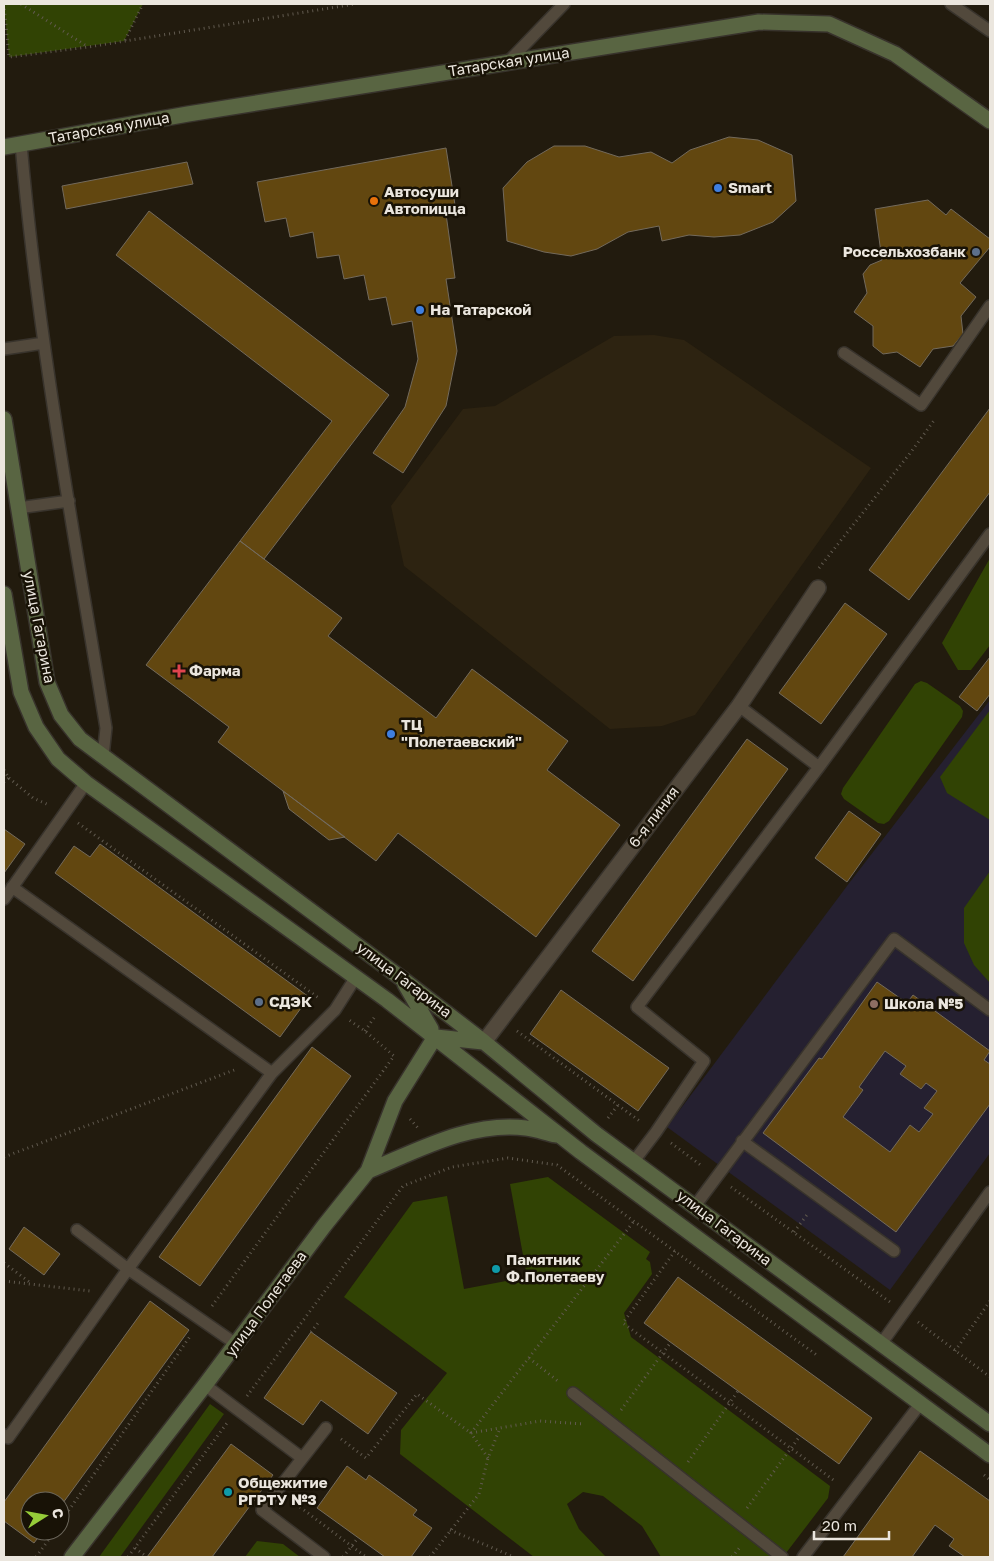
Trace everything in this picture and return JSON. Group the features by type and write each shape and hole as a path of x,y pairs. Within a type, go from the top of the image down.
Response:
{"main road":[{"name":"Татарская улица","path":"4,147 188,114 759,22 829,24 894,54 990,121"},
{"name":"улица Гагарина","path":"4,419 47,682 61,715 80,739 401,978 484,1042 596,1134 990,1424"},
{"name":"улица Гагарина","path":"4,594 9,654 21,692 36,727 58,758 86,783 356,977 560,1136 990,1455"},
{"path":"401,978 435,1037 484,1042"},
{"name":"улица Полетаева","path":"72,1557 206,1385 324,1226 368,1171 395,1100 435,1037"},
{"path":"368,1171 457,1134 491,1128 525,1128 560,1136"}],"street":[{"name":"6-я линия","path":"484,1042 738,706 818,588"}],"lane":[{"path":"508,62 564,4"},
{"path":"951,4 990,31"},
{"path":"21,144 28,227 44,343 106,728 102,756"},
{"path":"844,353 921,405 990,306"},
{"path":"4,349 44,343"},
{"path":"18,508 69,501"},
{"path":"634,1161 704,1061 636,1007 819,767 990,534"},
{"path":"738,706 819,767"},
{"path":"4,899 86,783"},
{"path":"12,887 272,1073"},
{"path":"695,1206 894,939 990,1010"},
{"path":"4,1435 8,1438 128,1269 272,1073 335,1010 356,977"},
{"path":"742,1141 894,1251"},
{"path":"881,1344 990,1192"},
{"path":"77,1230 128,1269 236,1344"},
{"path":"206,1385 302,1458"},
{"path":"573,1393 782,1557"},
{"path":"803,1557 921,1404"},
{"path":"324,1557 262,1510 326,1428"}],"path":[{"path":"4,4 10,57 88,47 355,4"},
{"path":"21,4 88,47"},
{"path":"124,41 143,4"},
{"path":"818,588 819,568 911,452 939,412"},
{"path":"4,770 9,778 33,798 65,812 365,1031 394,1056 202,1321 70,1509"},
{"path":"4,782 9,778"},
{"path":"500,1019 990,1377"},
{"path":"4,1157 257,1062"},
{"path":"128,1557 403,1186 452,1167 508,1158 557,1165 819,1357"},
{"path":"471,1434 634,1221"},
{"path":"675,1251 623,1323 852,1494"},
{"path":"4,1263 33,1284"},
{"path":"4,1281 111,1293"},
{"path":"955,1351 990,1302"},
{"path":"311,1332 318,1323"},
{"path":"471,1434 540,1421 614,1425 671,1342"},
{"path":"529,1358 573,1393"},
{"path":"678,1475 738,1391"},
{"path":"326,1428 366,1458 417,1394 471,1434 488,1458"},
{"path":"430,1557 479,1494 488,1458 500,1428"},
{"path":"737,1522 800,1436"},
{"path":"983,1474 990,1480"},
{"path":"278,1490 366,1557"},
{"path":"450,1530 514,1557"},
{"path":"343,1557 358,1538"},
{"path":"36,1557 48,1541"},
{"path":"135,1548 147,1557"}],"shaded area":[{"path":"654,335 684,340 871,468 695,715 662,726 610,729 404,566 391,506 463,409 495,406 614,336"},
{"name":"Школа №5","path":"990,700 990,1153 890,1290 667,1127 850,882"}],"green space":[{"path":"4,4 143,4 124,41 9,57"},
{"path":"990,558 990,645 971,670 958,670 942,643"},
{"path":"921,681 927,683 960,706 963,711 962,717 889,821 884,824 878,823 844,799 841,794 843,788 915,684"},
{"path":"990,710 990,820 947,793 940,777"},
{"path":"990,871 990,983 974,965 964,943 964,908"},
{"path":"548,1177 650,1252 646,1259 650,1262 652,1274 624,1313 631,1337 830,1486 828,1498 783,1557 661,1557 642,1526 603,1496 583,1492 567,1504 579,1529 606,1557 534,1557 400,1454 401,1430 447,1373 344,1297 413,1202 447,1196 464,1289 527,1277 510,1184"},
{"path":"210,1404 224,1414 120,1557 99,1557"},
{"path":"257,1541 283,1544 300,1557 245,1557"}],"building":[{"path":"729,137 758,140 792,155 796,201 773,222 740,235 714,237 689,235 662,241 659,226 628,232 597,249 571,256 544,252 507,241 503,188 527,162 554,146 585,146 619,157 651,152 672,163 690,150"},
{"name":"На Татарской","path":"446,148 455,205 445,207 455,278 446,279 457,351 446,406 403,473 373,453 405,407 418,359 412,321 392,325 386,297 369,300 364,275 344,279 339,255 317,258 313,232 290,237 286,218 265,222 257,182"},
{"path":"187,162 193,184 66,209 62,186"},
{"path":"928,200 946,215 951,209 990,239 990,247 960,283 976,297 961,316 963,334 953,346 933,349 920,367 897,352 883,354 873,346 873,326 854,312 867,293 863,274 870,265 882,260 875,209"},
{"path":"149,211 389,395 264,559 240,541 332,421 116,255"},
{"path":"990,408 990,492 909,600 869,570"},
{"name":"ТЦ \"Полетаевский\"","path":"240,541 342,618 328,636 436,718 472,669 568,741 547,770 620,825 536,937 398,833 376,861 218,742 229,727 146,665"},
{"path":"845,603 887,634 821,724 779,693"},
{"path":"990,657 990,694 977,711 959,697"},
{"path":"747,739 788,769 633,981 592,951"},
{"path":"283,791 345,837 329,840 289,809"},
{"path":"849,811 881,834 847,882 815,858"},
{"path":"4,829 25,844 4,873"},
{"path":"100,844 309,997 280,1037 55,873 74,846 90,857"},
{"path":"877,982 907,1003 913,995 990,1051 984,1060 990,1064 990,1104 896,1232 763,1133 819,1058 822,1059","holes":["885,1051 906,1066 900,1074 921,1089 926,1083 937,1091 924,1108 933,1114 919,1132 910,1125 890,1152 843,1117 863,1090 859,1087"]},
{"path":"561,990 669,1068 638,1111 530,1034"},
{"path":"312,1047 351,1076 200,1286 159,1257"},
{"path":"24,1227 60,1254 44,1275 9,1249"},
{"path":"678,1277 872,1418 839,1464 644,1323"},
{"path":"150,1301 189,1330 70,1493 70,1491 20,1491 20,1533 4,1521 4,1502"},
{"path":"311,1332 397,1393 368,1434 321,1400 303,1425 264,1398"},
{"name":"Общежитие РГРТУ №3","path":"231,1444 273,1475 212,1557 147,1557"},
{"path":"920,1451 990,1501 990,1557 965,1557 949,1546 954,1539 935,1525 912,1557 843,1557"},
{"path":"347,1466 366,1480 369,1475 417,1510 413,1515 432,1528 411,1557 385,1557 317,1508"}],"place":[{"name":"Smart","path":"718,188"},
{"name":"Автосуши Автопицца","path":"374,201"},
{"name":"Россельхозбанк","path":"976,252"},
{"name":"На Татарской","path":"420,310"},
{"name":"Фарма","path":"179,671"},
{"name":"ТЦ \"Полетаевский\"","path":"391,734"},
{"name":"СДЭК","path":"259,1002"},
{"name":"Школа №5","path":"874,1004"},
{"name":"Памятник Ф.Полетаеву","path":"496,1269"},
{"name":"Общежитие РГРТУ №3","path":"228,1492"}]}
